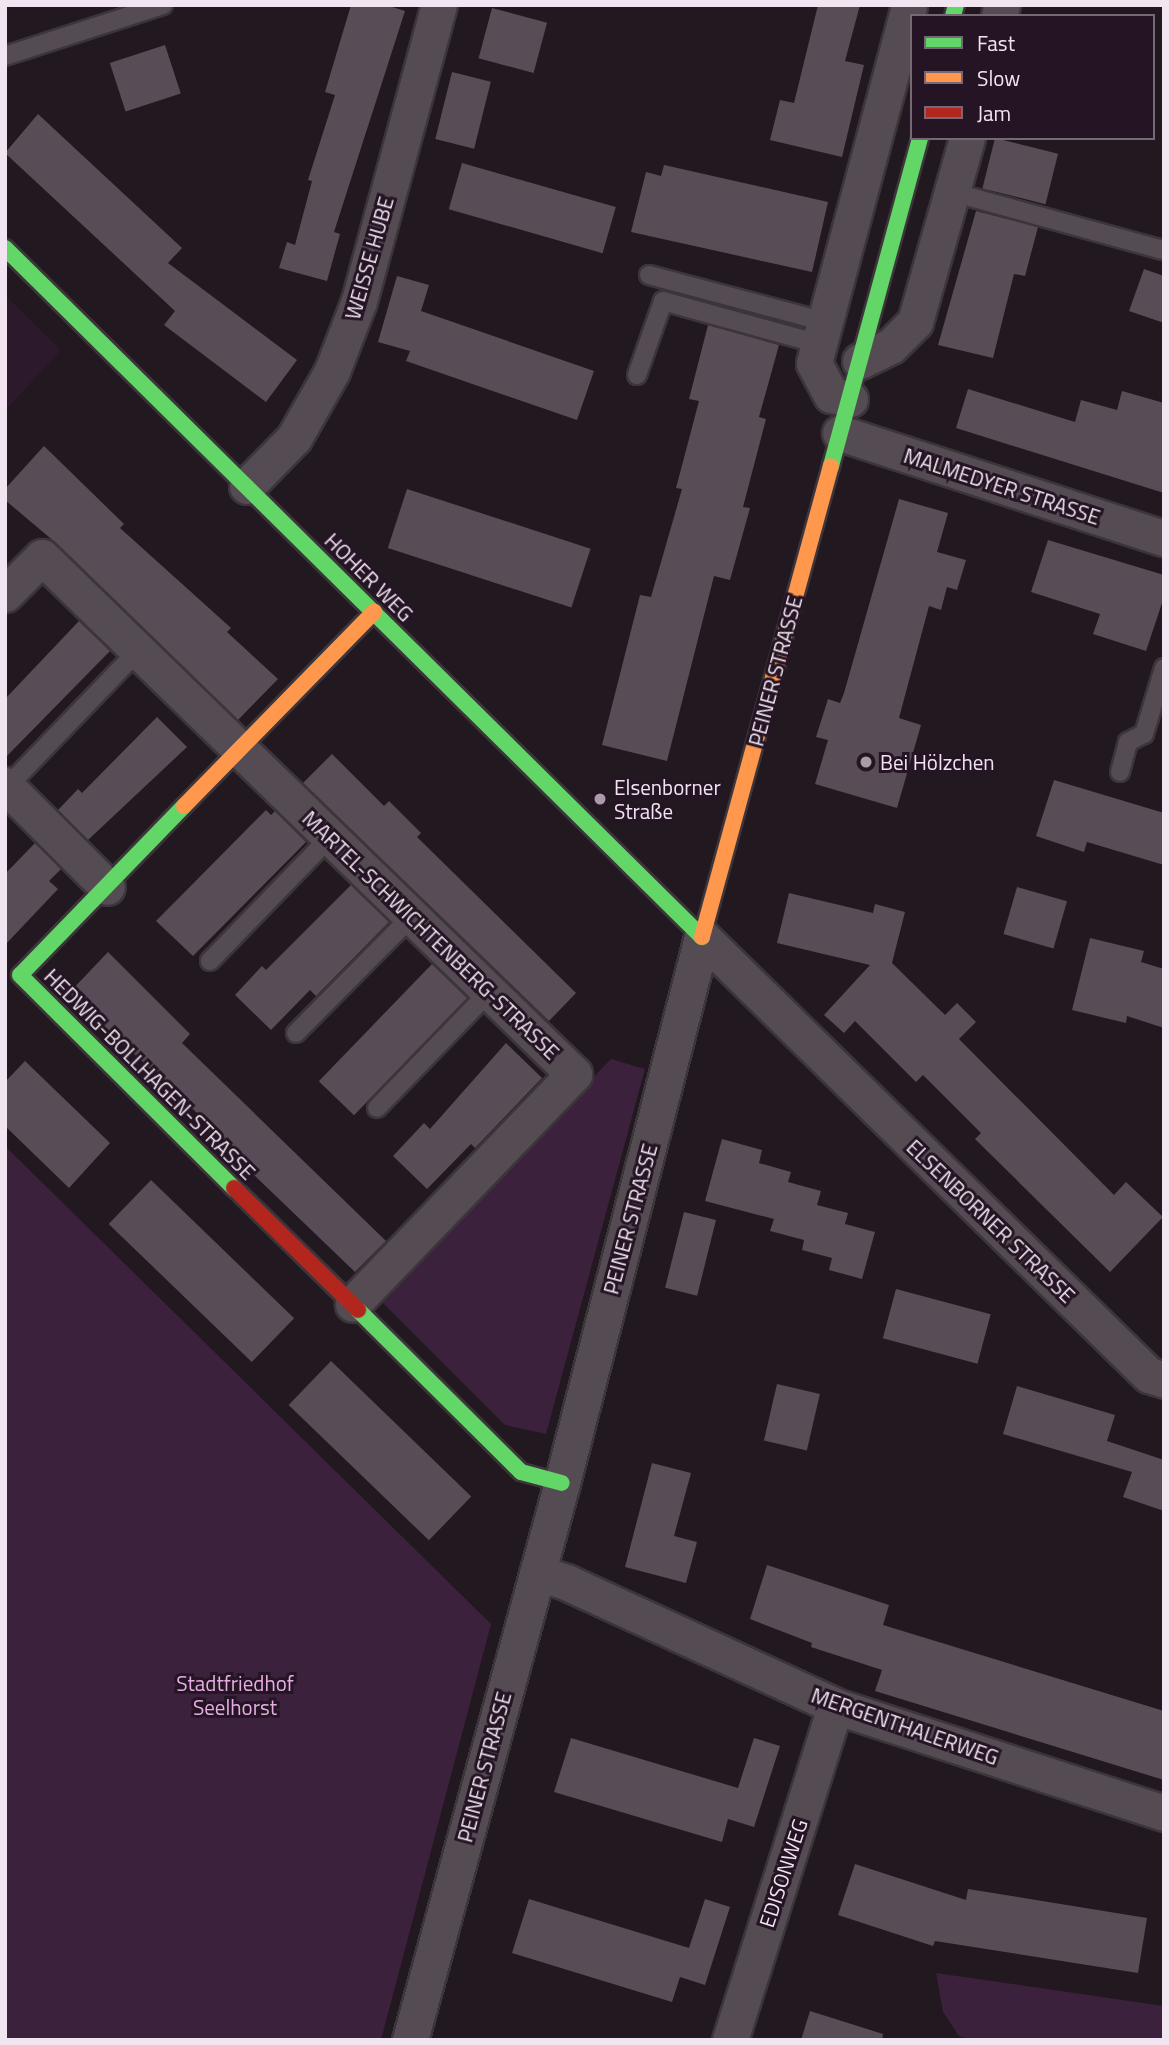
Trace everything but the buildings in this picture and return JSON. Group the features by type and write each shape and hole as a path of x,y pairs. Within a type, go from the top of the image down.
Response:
{"street":[{"name":"WEISSE HUBE","path":"247,486 294,438 341,348 359,301 439,5"},
{"path":"850,399 831,395 820,379 814,363 909,5"},
{"name":"PEINER STRASSE","path":"410,2040 562,1483 702,937 919,140"},
{"path":"860,361 891,346 915,322 966,140"},
{"name":"HOHER WEG","path":"6,249 702,937"},
{"name":"MALMEDYER STRASSE","path":"840,433 1164,538"},
{"name":"MARTEL-SCHWICHTENBERG-STRASSE","path":"5,594 42,557 574,1074 353,1304"},
{"name":"HEDWIG-BOLLHAGEN-STRASSE","path":"374,612 20,975 521,1472 562,1483"},
{"path":"6,786 107,887"},
{"name":"ELSENBORNER STRASSE","path":"702,937 1149,1375 1164,1380"},
{"name":"MERGENTHALERWEG","path":"537,1573 566,1582 835,1706 1164,1814"},
{"name":"EDISONWEG","path":"730,2040 835,1706"}],"lane":[{"path":"5,56 163,5"},
{"path":"952,192 1162,250"},
{"path":"649,275 822,333"},
{"path":"637,375 663,301 822,333"},
{"path":"6,786 138,651"},
{"path":"1120,772 1128,742 1143,734 1164,668"},
{"path":"210,961 330,836"},
{"path":"296,1033 412,916"},
{"path":"377,1108 489,992"}],"shaded area":[{"path":"5,295 61,350 5,411"}],"green space":[{"path":"611,1059 645,1069 546,1434 505,1425 377,1297"},
{"name":"Stadtfriedhof Seelhorst","path":"5,1146 491,1624 381,2040 5,2040"},
{"path":"936,1973 1164,2006 1164,2040 971,2040 959,2036 943,2012"}],"traffic: fast":[{"path":"954,14 956,5"},
{"path":"831,466 919,140"},
{"path":"5,248 702,937"},
{"path":"184,806 20,975 234,1188"},
{"path":"358,1310 521,1472 562,1483"}],"traffic: slow":[{"path":"702,937 831,466"},
{"path":"184,806 374,612"}],"traffic: jam":[{"path":"234,1188 358,1310"}],"place":[{"name":"Bei Hölzchen","path":"866,762"},
{"name":"Elsenborner Straße","path":"600,799"}]}
